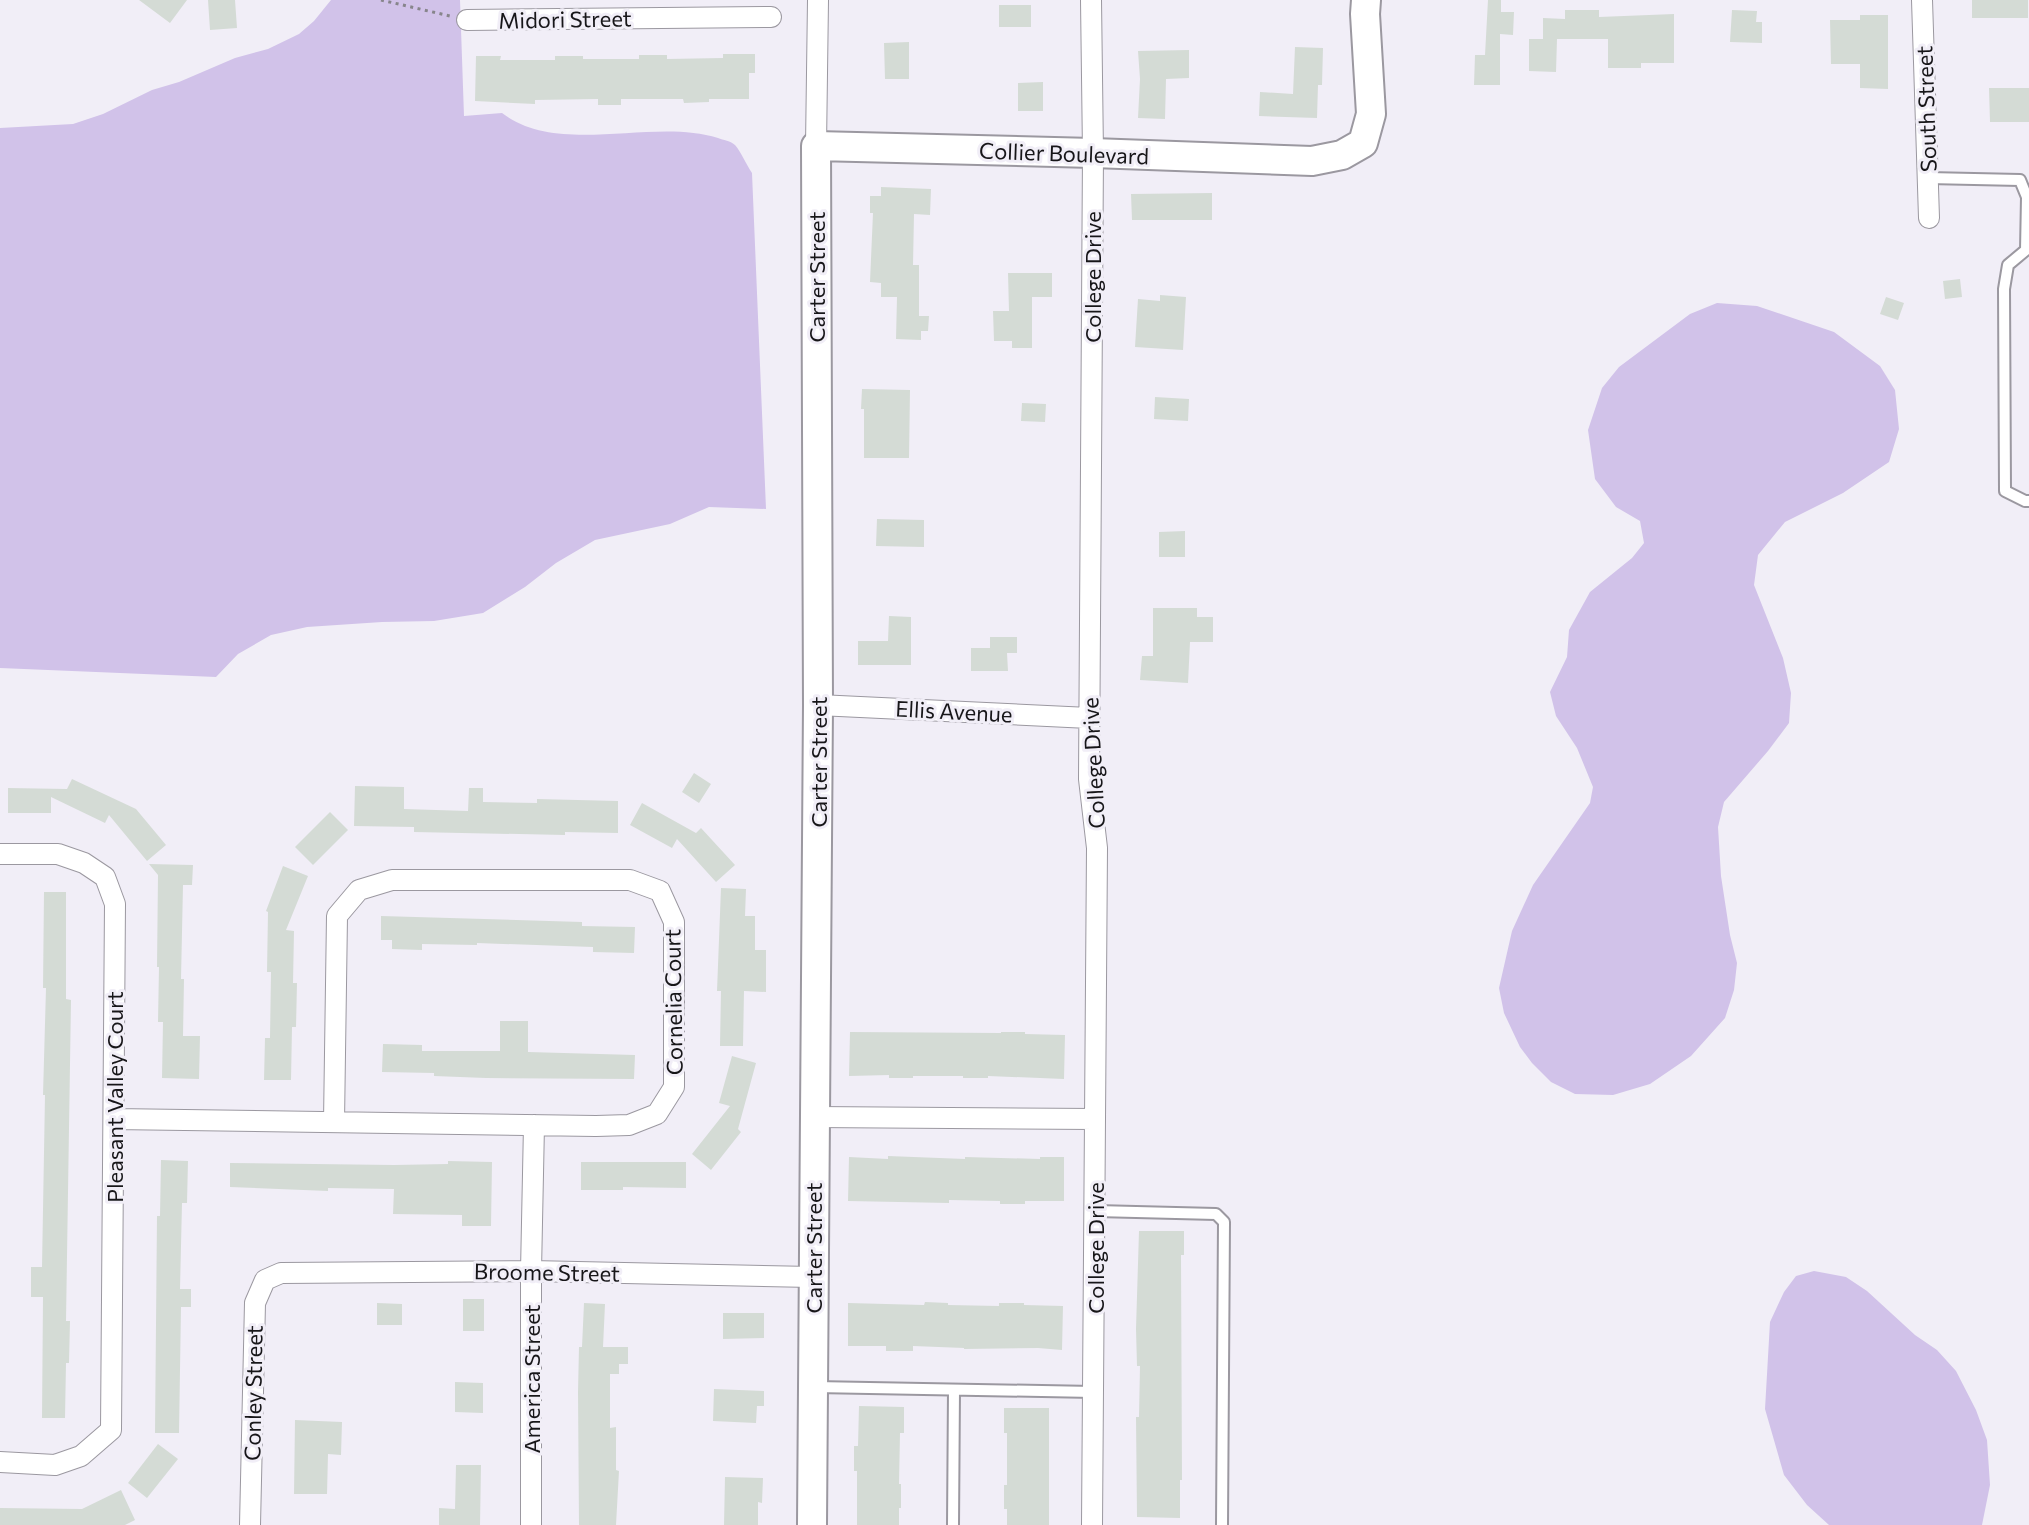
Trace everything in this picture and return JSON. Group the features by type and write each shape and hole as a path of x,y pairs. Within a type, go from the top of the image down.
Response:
{"street":[{"name":"Carter Street","path":"812,1525 812,1277 818,705 816,147 818,0"},
{"name":"College Drive","path":"1091,0 1089,779 1097,848 1092,1525"},
{"name":"Collier Boulevard","path":"816,147 1312,161 1342,155 1363,143 1371,114 1366,0"},
{"name":"South Street","path":"1922,0 1929,218"},
{"name":"Midori Street","path":"467,20 654,9 771,17"},
{"name":"Ellis Avenue","path":"818,705 1089,718"},
{"name":"Pleasant Valley Court","path":"0,854 58,854 84,863 105,877 115,904 111,1431 81,1456 55,1465 0,1462"},
{"name":"Cornelia Court","path":"114,1119 534,1125 629,1125 657,1113 674,1088 674,922 660,891 630,880 392,880 359,890 337,916 334,1122"},
{"path":"814,1117 1095,1119"},
{"name":"America Street","path":"531,1525 531,1271 534,1125"},
{"name":"Broome Street","path":"281,1273 531,1271 812,1277"},
{"name":"Conley Street","path":"250,1525 255,1303 265,1280 281,1273"}],"lane":[{"path":"1928,178 2020,180 2027,197 2026,250 2008,265 2004,301 2005,491 2029,501"},
{"path":"1096,1211 1216,1214 1224,1221 1222,1525"},
{"path":"812,1387 1094,1392"},
{"path":"953,1525 954,1390"}],"path":[{"path":"381,0 467,20"}],"shaded area":[{"path":"331,0 460,0 464,116 502,113 525,126 551,133 578,135 665,131 718,138 735,145 752,173 766,509 709,507 670,524 595,540 556,563 525,587 483,613 434,621 307,627 271,635 238,654 216,677 0,668 0,128 73,124 103,114 152,90 179,82 235,58 268,49 299,34 314,21"},
{"path":"1717,303 1757,306 1834,332 1880,366 1895,390 1899,429 1889,462 1843,493 1785,522 1758,555 1754,585 1783,658 1791,693 1789,723 1724,802 1718,827 1721,876 1730,935 1737,963 1734,990 1725,1018 1691,1056 1650,1084 1613,1095 1575,1094 1551,1082 1520,1047 1504,1013 1499,988 1512,931 1533,885 1590,803 1593,787 1577,748 1556,716 1550,692 1567,657 1569,630 1590,592 1632,558 1644,543 1640,521 1616,507 1595,479 1588,430 1602,388 1619,367 1690,314"},
{"path":"1814,1271 1846,1277 1867,1291 1915,1335 1937,1350 1956,1371 1976,1410 1987,1440 1990,1485 1982,1525 1829,1525 1807,1505 1784,1475 1765,1409 1770,1322 1784,1292 1796,1276"}],"building":[{"path":"139,0 187,0 170,23"},
{"path":"208,0 235,0 237,28 210,30"},
{"path":"1488,0 1501,0 1501,12 1514,12 1513,35 1500,34 1500,85 1474,85 1475,55 1485,55"},
{"path":"1972,0 2028,0 2028,18 1972,18"},
{"path":"999,5 1031,5 1031,27 999,27"},
{"path":"1565,10 1599,10 1599,17 1674,14 1674,63 1641,63 1641,68 1608,68 1608,39 1557,39 1556,72 1529,71 1529,39 1543,39 1543,18 1565,19"},
{"path":"1732,10 1757,11 1756,22 1762,22 1762,43 1730,42"},
{"path":"1860,15 1888,15 1888,89 1860,88 1860,64 1831,64 1830,20 1860,20"},
{"path":"909,42 909,79 885,79 884,43"},
{"path":"1295,47 1323,48 1322,85 1318,85 1317,118 1259,116 1260,92 1293,94"},
{"path":"1189,50 1189,78 1166,79 1165,119 1138,118 1140,79 1138,51"},
{"path":"723,54 755,54 755,73 749,73 749,99 709,99 709,102 684,103 683,99 621,99 621,105 598,105 598,99 535,100 535,104 475,101 476,56 501,56 500,60 555,60 555,56 583,56 583,59 639,59 639,55 667,55 667,59 723,58"},
{"path":"1043,82 1043,111 1018,111 1018,83"},
{"path":"1989,88 2029,88 2029,122 1990,122"},
{"path":"881,187 931,189 930,215 914,214 913,265 919,265 919,316 929,316 928,331 921,331 921,340 896,339 897,297 881,297 881,283 870,282 873,213 870,213 870,196 881,196"},
{"path":"1212,193 1212,220 1132,220 1131,194"},
{"path":"1008,273 1052,273 1052,297 1032,297 1032,348 1012,348 1012,341 994,341 993,311 1009,311"},
{"path":"1960,279 1962,297 1945,299 1943,281"},
{"path":"1160,295 1186,297 1183,350 1135,347 1138,299 1160,301"},
{"path":"1886,297 1904,303 1898,320 1880,314"},
{"path":"862,389 910,390 909,458 864,458"},
{"path":"1155,397 1189,399 1188,421 1154,419"},
{"path":"1022,403 1046,404 1045,422 1021,421"},
{"path":"877,519 924,520 924,547 876,546"},
{"path":"1185,531 1185,557 1159,557 1159,532"},
{"path":"1153,608 1197,608 1197,617 1213,617 1213,642 1190,642 1188,683 1140,680 1142,656 1153,656"},
{"path":"889,616 911,617 911,665 858,665 858,641 888,641"},
{"path":"990,637 1017,637 1017,653 1007,653 1008,671 971,671 971,648 990,648"},
{"path":"694,773 711,784 699,803 682,792"},
{"path":"72,779 136,809 166,845 147,861 109,815 105,823 51,797 51,813 8,813 8,788 67,789"},
{"path":"355,786 404,787 404,809 468,811 469,788 483,788 483,802 537,803 537,799 618,801 618,833 565,832 565,835 414,832 414,827 354,826"},
{"path":"642,803 696,833 701,828 735,865 716,882 677,839 672,848 630,825"},
{"path":"330,812 348,830 313,865 295,847"},
{"path":"149,864 193,865 192,885 183,885 181,979 184,979 183,1036 200,1036 199,1079 162,1078 163,1022 158,1022 158,875"},
{"path":"283,866 308,876 286,930 294,931 293,983 297,983 296,1027 292,1027 291,1080 264,1080 265,1038 270,1038 271,972 267,972 268,912 266,911"},
{"path":"721,888 746,889 745,916 755,916 755,950 766,950 766,992 744,991 743,1046 720,1046 721,991 717,991"},
{"path":"44,892 66,892 66,999 71,1000 66,1321 70,1321 69,1363 66,1363 65,1418 42,1418 43,1297 31,1297 31,1267 42,1267 46,988 43,988"},
{"path":"381,916 582,922 582,926 635,927 634,953 593,952 593,947 477,943 477,945 422,944 422,950 392,949 392,940 381,940"},
{"path":"500,1021 528,1021 528,1052 635,1055 634,1079 486,1078 434,1076 434,1073 382,1072 383,1044 422,1045 422,1051 500,1051"},
{"path":"850,1032 1025,1032 1025,1034 1065,1035 1064,1079 988,1076 988,1078 913,1076 913,1078 889,1078 889,1075 849,1076"},
{"path":"732,1056 756,1063 738,1129 741,1132 711,1170 692,1154 730,1106 719,1103"},
{"path":"888,1156 965,1159 965,1157 1040,1159 1040,1157 1064,1157 1064,1201 1025,1201 1025,1204 1000,1204 1000,1201 949,1200 949,1203 848,1201 849,1157 888,1159"},
{"path":"161,1160 188,1161 187,1203 182,1203 180,1289 191,1289 191,1307 181,1307 179,1433 155,1433 157,1216 160,1216"},
{"path":"448,1161 492,1162 491,1226 462,1226 462,1215 393,1214 394,1189 328,1188 328,1191 230,1187 230,1163 394,1165 448,1164"},
{"path":"581,1162 686,1162 686,1188 623,1187 623,1190 581,1190"},
{"path":"1139,1231 1184,1231 1184,1255 1181,1255 1182,1480 1180,1480 1180,1518 1137,1517 1136,1417 1139,1417 1140,1366 1137,1366 1136,1329"},
{"path":"463,1299 484,1299 484,1331 463,1331"},
{"path":"925,1302 948,1303 948,1305 999,1306 999,1303 1024,1303 1024,1305 1063,1306 1062,1350 913,1346 913,1351 886,1351 886,1346 848,1346 848,1303 924,1305"},
{"path":"377,1303 402,1304 402,1325 377,1325"},
{"path":"584,1303 605,1304 603,1347 628,1347 628,1364 619,1364 619,1374 610,1374 610,1428 616,1427 616,1470 619,1471 616,1525 579,1525 579,1347 582,1347"},
{"path":"723,1313 764,1313 764,1338 723,1339"},
{"path":"455,1382 483,1383 483,1413 455,1412"},
{"path":"714,1389 764,1391 764,1406 757,1406 756,1423 713,1421"},
{"path":"859,1406 904,1407 904,1433 900,1433 901,1508 899,1508 899,1525 857,1525 857,1471 854,1471 854,1446 858,1446"},
{"path":"1004,1408 1049,1408 1049,1525 1007,1525 1007,1509 1004,1509 1004,1485 1007,1485 1007,1433 1004,1433"},
{"path":"295,1420 342,1422 341,1455 328,1454 327,1494 294,1494"},
{"path":"158,1444 178,1459 147,1498 128,1483"},
{"path":"456,1465 481,1465 480,1525 439,1525 439,1508 455,1509"},
{"path":"725,1477 763,1478 762,1503 758,1502 758,1525 724,1525"},
{"path":"121,1490 135,1520 125,1525 0,1525 0,1508 82,1509"}]}
